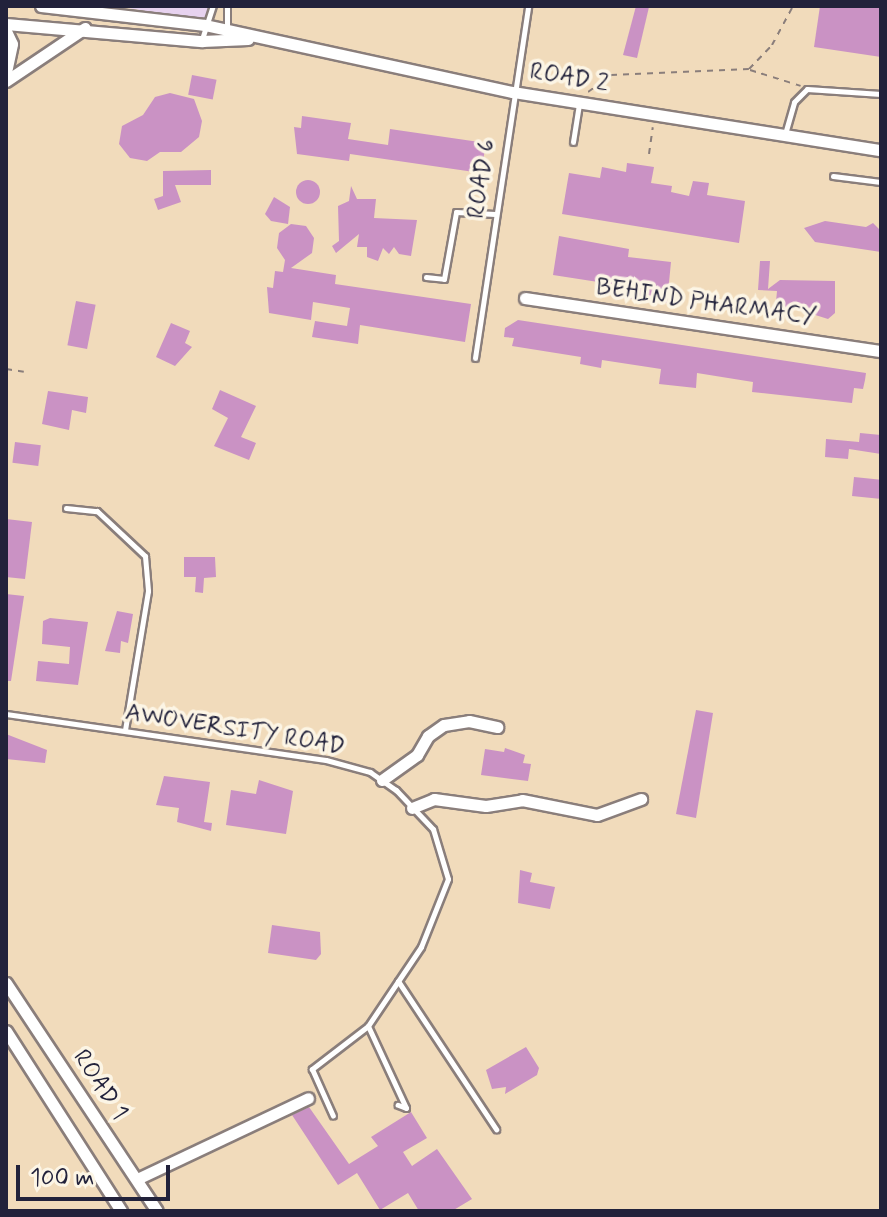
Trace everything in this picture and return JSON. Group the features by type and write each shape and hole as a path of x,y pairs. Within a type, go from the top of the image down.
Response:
{"street":[{"name":"ROAD 2","path":"41,6 205,25 227,36"},
{"name":"ROAD 2","path":"6,24 86,27 202,41 227,36 252,39 513,92 881,150"},
{"path":"6,81 86,27"},
{"path":"6,31 12,55 6,72"},
{"name":"BEHIND PHARMACY","path":"525,298 881,351"},
{"path":"382,780 417,755 428,736 444,725 469,721 497,727"},
{"path":"412,808 434,799 486,806 522,800 597,815 641,799"},
{"name":"ROAD 1","path":"6,983 157,1211"},
{"name":"ROAD 1","path":"6,1031 121,1211"},
{"path":"137,1179 308,1098"}],"lane":[{"path":"202,41 213,6"},
{"path":"227,6 227,36"},
{"name":"ROAD 6","path":"475,358 528,6"},
{"path":"785,135 794,102 807,89 881,94"},
{"path":"573,142 580,102"},
{"path":"833,176 881,182"},
{"path":"426,277 444,279 456,212 495,214"},
{"path":"66,508 97,511 145,556 148,591 125,730"},
{"name":"AWOVERSITY ROAD","path":"6,714 326,760 382,780 433,829 448,879 421,947 368,1026 312,1069 333,1116"},
{"path":"398,981 496,1129"},
{"path":"368,1026 406,1108 398,1105"}],"path":[{"path":"749,69 772,45 792,8"},
{"path":"580,102 599,79 611,75 749,69 784,77 807,89"},
{"path":"649,154 655,114"},
{"path":"6,369 24,372"}],"shaded area":[{"path":"117,6 210,6 206,22"}],"building":[{"path":"636,6 649,7 637,58 623,55"},
{"path":"820,6 881,6 881,57 814,47"},
{"path":"192,75 217,80 213,99 188,95"},
{"path":"170,93 194,99 202,121 199,137 181,152 160,152 147,161 130,158 119,144 122,126 143,115 155,97"},
{"path":"302,116 351,123 348,139 388,145 390,129 486,143 481,173 350,154 349,161 297,154 294,127 301,128"},
{"path":"627,163 654,167 651,183 672,186 671,192 689,196 693,181 709,183 707,195 745,201 739,243 562,214 569,173 600,178 602,167 626,172"},
{"path":"211,170 211,185 175,185 181,202 158,210 154,199 163,196 163,171"},
{"path":"308,180 316,184 320,192 316,200 308,204 300,200 296,192 300,184"},
{"path":"351,186 357,199 376,199 374,218 417,220 411,256 399,254 394,247 389,254 383,248 378,261 367,257 367,247 357,247 359,234 336,253 332,246 339,241 338,206 349,201"},
{"path":"274,197 290,207 288,224 271,221 265,214"},
{"path":"825,221 866,227 873,223 881,231 881,252 815,242 804,228"},
{"path":"291,224 306,226 314,238 312,253 291,268 336,275 335,284 471,304 465,342 360,325 358,344 312,337 315,321 347,326 350,308 313,302 311,320 269,313 267,287 273,288 275,271 283,272 285,260 277,248 279,233"},
{"path":"559,236 629,249 628,257 671,262 667,303 622,298 624,286 553,275"},
{"path":"760,261 770,261 768,289 780,280 835,281 835,313 828,319 793,308 775,312 777,291 758,290"},
{"path":"76,301 96,305 87,349 67,345"},
{"path":"518,320 866,373 865,380 863,389 854,388 852,403 752,392 753,382 697,373 696,388 659,384 661,369 602,360 601,368 580,364 581,357 512,346 514,338 504,337 505,328"},
{"path":"171,323 190,331 185,343 192,347 175,366 156,357"},
{"path":"220,390 256,406 241,437 256,443 249,460 214,446 228,418 212,409"},
{"path":"48,391 88,397 86,413 72,410 69,430 42,424"},
{"path":"860,433 881,435 881,454 849,449 848,459 825,457 826,439 859,442"},
{"path":"15,442 41,445 38,466 12,463"},
{"path":"854,477 881,480 879,499 852,496"},
{"path":"6,519 32,522 25,579 6,577"},
{"path":"184,557 215,557 216,577 204,578 203,593 195,592 196,577 184,577"},
{"path":"6,594 24,596 11,681 6,681"},
{"path":"117,611 133,614 128,643 121,641 120,653 105,651"},
{"path":"50,618 88,622 78,685 36,681 38,661 69,664 70,647 42,644 43,621"},
{"path":"696,710 713,713 696,818 676,814"},
{"path":"6,734 47,750 45,763 6,759"},
{"path":"505,748 525,755 523,763 531,764 528,781 481,775 485,749 504,752"},
{"path":"164,776 210,782 204,822 212,823 211,831 177,822 179,808 156,805"},
{"path":"259,780 293,791 286,834 226,825 231,790 256,794"},
{"path":"520,870 532,873 530,882 555,887 550,909 518,903"},
{"path":"272,925 320,932 321,954 316,960 268,953"},
{"path":"526,1047 539,1068 537,1075 505,1094 506,1087 492,1089 486,1070"},
{"path":"309,1107 349,1164 378,1146 371,1137 411,1112 427,1138 403,1152 412,1166 437,1149 472,1199 452,1211 419,1211 408,1193 380,1210 357,1173 338,1185 292,1115"}]}
